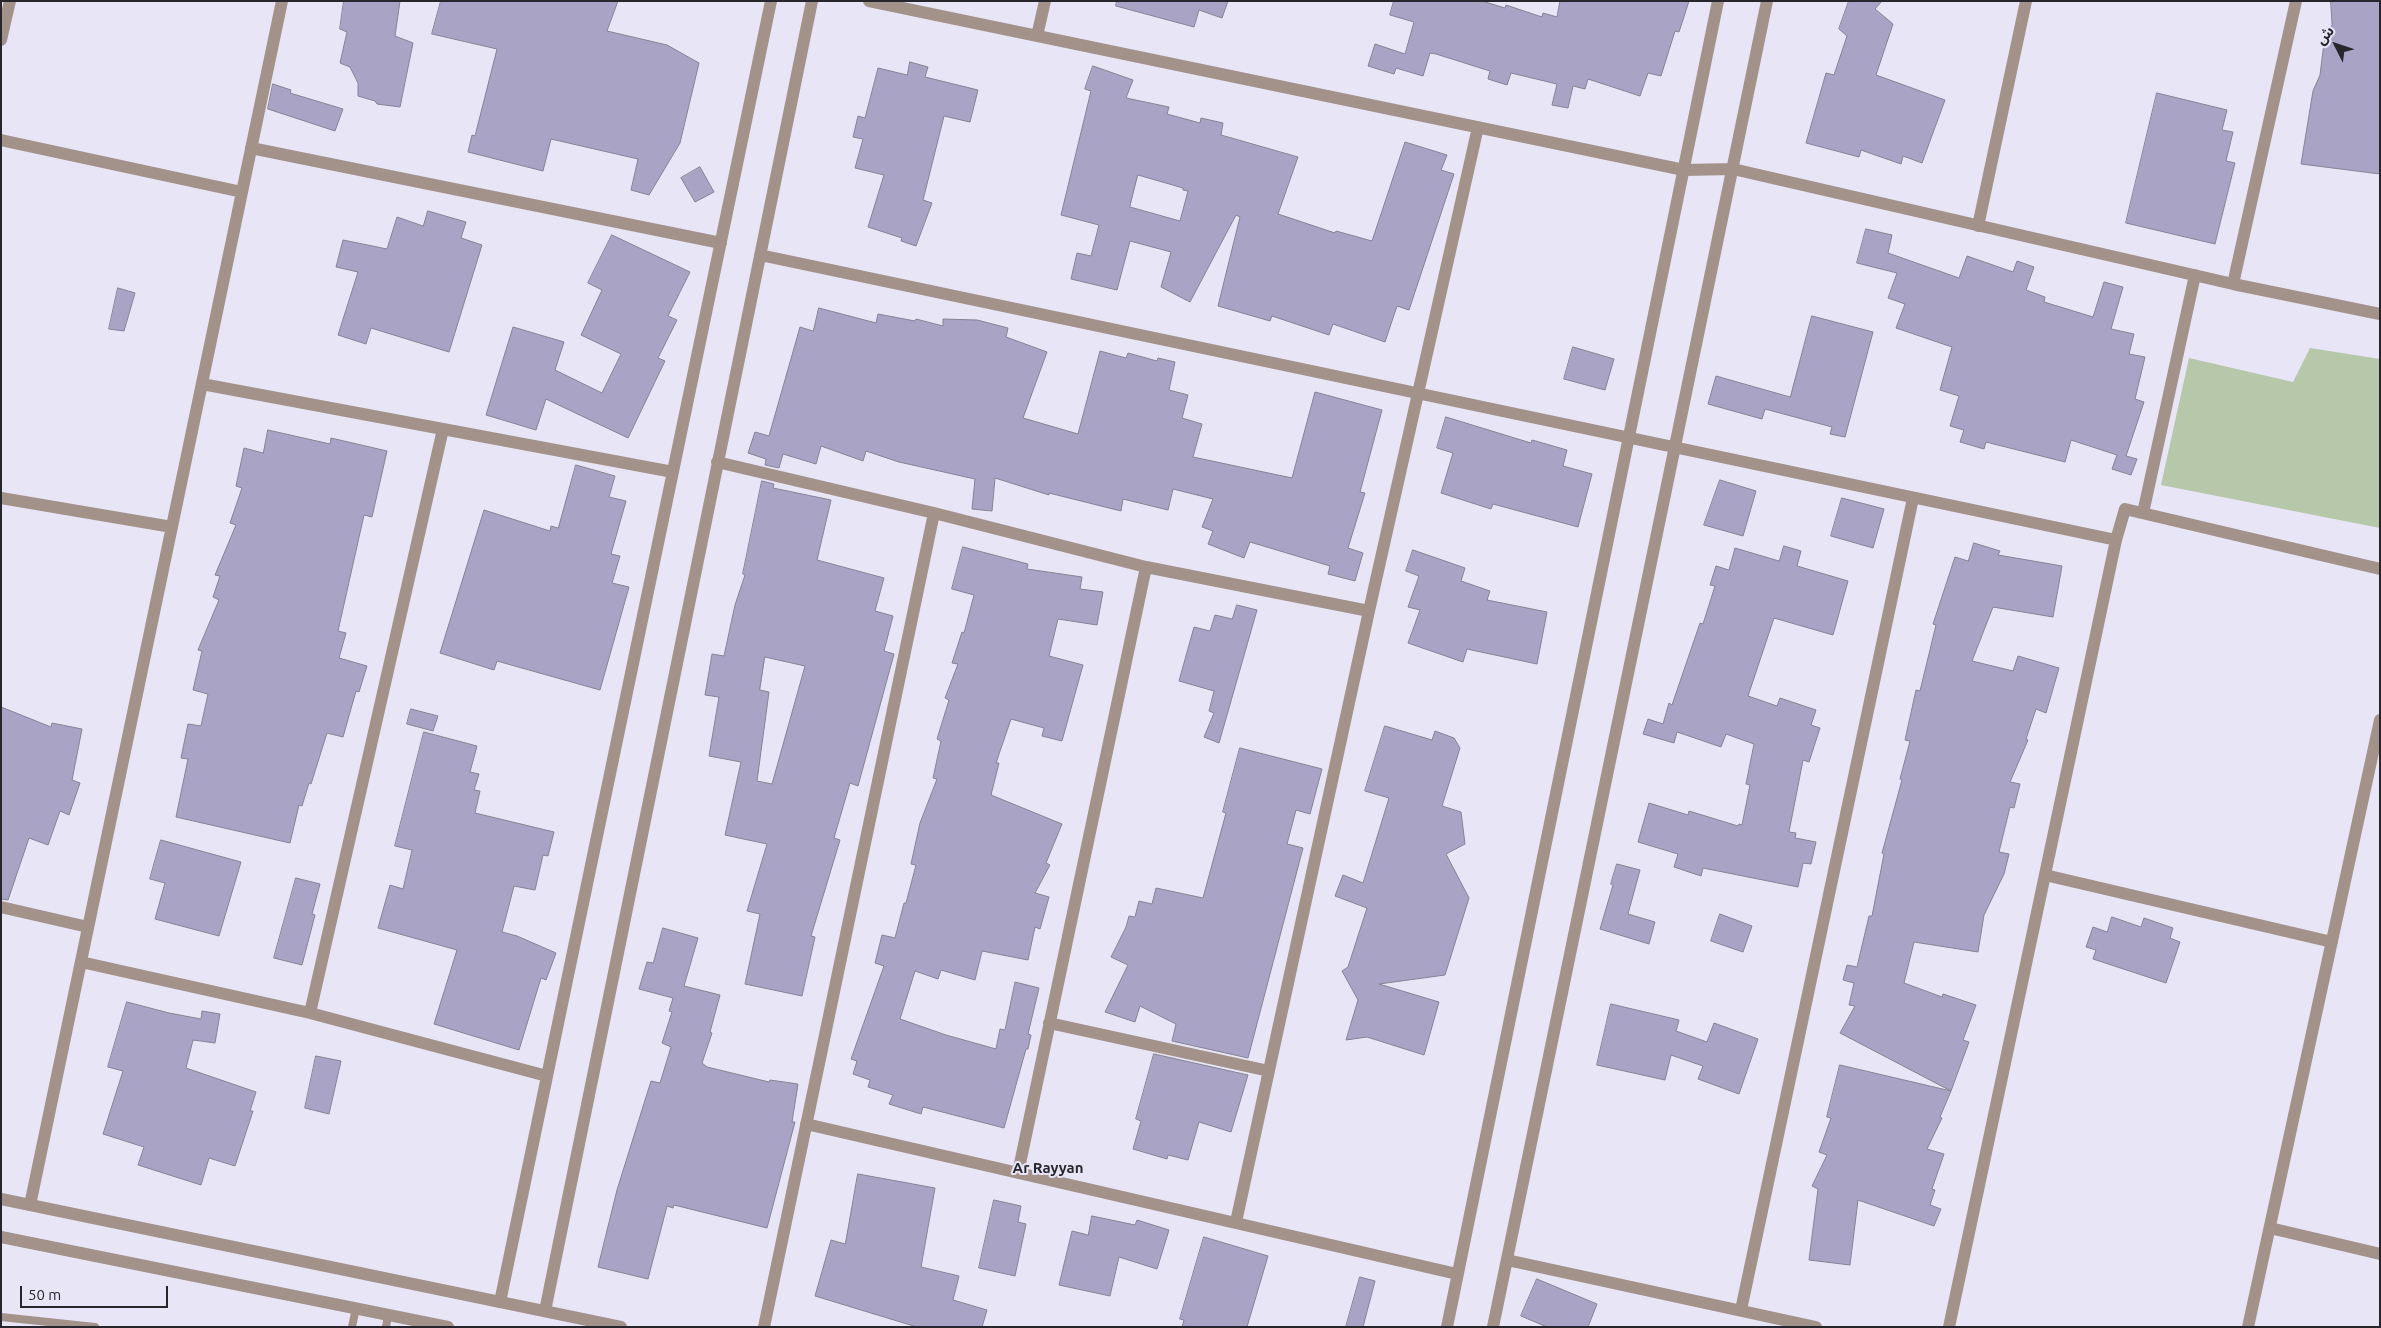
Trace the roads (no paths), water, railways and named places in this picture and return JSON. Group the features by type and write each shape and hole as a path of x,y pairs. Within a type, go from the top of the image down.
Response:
{"street":[{"path":"1,40 10,1"},
{"path":"30,1205 282,1"},
{"path":"500,1302 771,1"},
{"path":"545,1311 812,1"},
{"path":"869,1 1684,170 1733,169 2233,284 2380,314"},
{"path":"1037,36 1045,1"},
{"path":"1447,1327 1718,1"},
{"path":"1494,1327 1767,1"},
{"path":"1978,226 2026,1"},
{"path":"2233,284 2296,1"},
{"path":"1236,1222 1369,611 1478,128"},
{"path":"1,140 242,192"},
{"path":"251,148 721,243"},
{"path":"760,254 2116,540"},
{"path":"2143,513 2195,275"},
{"path":"202,384 673,472"},
{"path":"310,1013 444,429"},
{"path":"717,462 934,513 1146,567 1369,611"},
{"path":"1,498 172,527"},
{"path":"1741,1310 1912,498"},
{"path":"1949,1327 2116,540 2125,509 2380,569"},
{"path":"764,1327 934,513"},
{"path":"1018,1172 1146,567"},
{"path":"2248,1327 2380,720"},
{"path":"2045,874 2332,942"},
{"path":"1,907 88,927"},
{"path":"81,962 310,1013 547,1076"},
{"path":"1049,1023 1269,1070"},
{"path":"806,1124 1458,1274"},
{"path":"1,1199 621,1327"},
{"path":"2270,1228 2380,1254"},
{"path":"1,1237 356,1308 387,1321 448,1327"},
{"path":"1507,1260 1816,1327"}],"lane":[{"path":"352,1327 356,1308"},
{"path":"1,1317 95,1327"}],"district":[{"name":"Ar Rayyan","path":"1048,1168"}]}
